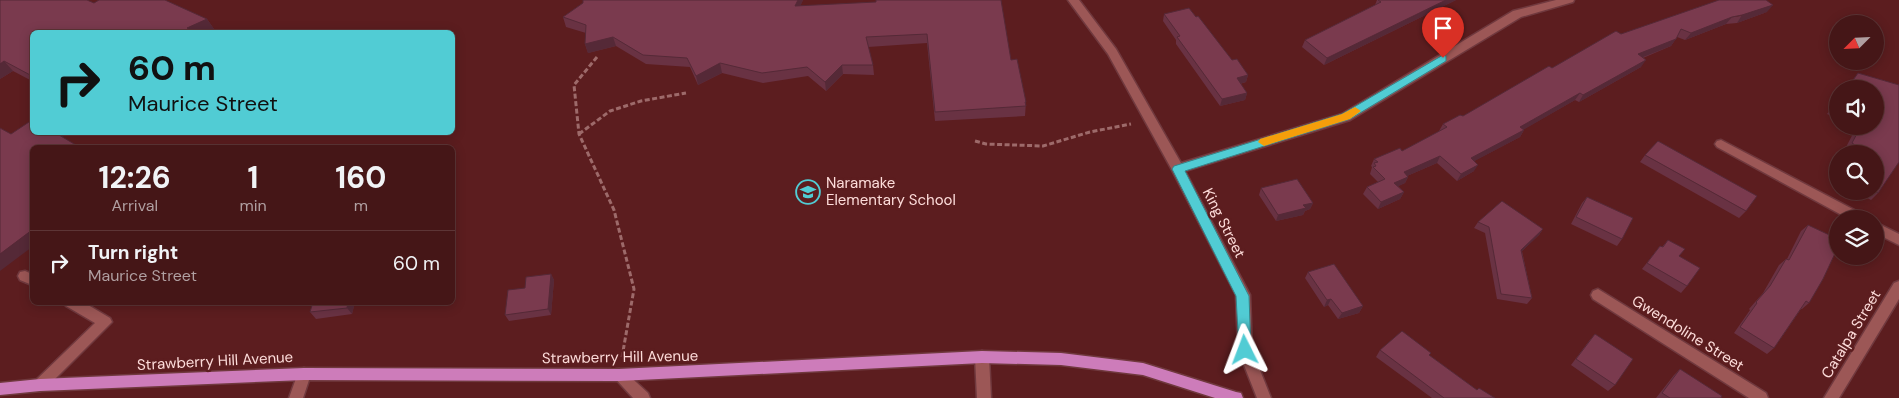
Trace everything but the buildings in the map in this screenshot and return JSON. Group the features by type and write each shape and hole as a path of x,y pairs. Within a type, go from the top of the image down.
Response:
{"main road":[{"name":"Strawberry Hill Avenue","path":"0,389 40,385 304,374 618,375 982,357 1061,359 1143,369 1236,398"}],"street":[{"name":"King Street","path":"1073,0 1112,52 1178,169 1242,296 1245,350 1264,398"},
{"path":"1178,169 1346,117 1517,14 1568,0"},
{"path":"1721,144 1843,210"},
{"path":"1884,232 1899,240"},
{"name":"Catalpa Street","path":"1831,398 1899,287"},
{"name":"Gwendoline Street","path":"1598,295 1761,398"},
{"path":"40,385 105,322 76,305"},
{"path":"982,357 984,398"},
{"path":"296,398 304,374"},
{"path":"618,375 643,398"}],"path":[{"path":"597,57 574,85 579,134 614,210 634,289 618,375"},
{"path":"579,134 610,111 641,100 686,93"},
{"path":"975,141 986,144 1043,146 1090,132 1131,124"}],"slow traffic":[{"path":"1264,142 1346,117 1355,111"}],"place":[{"name":"Naramake Elementary School","path":"808,192"}],"route":[{"path":"1245,350 1242,296 1178,169 1346,117 1443,58"}]}
